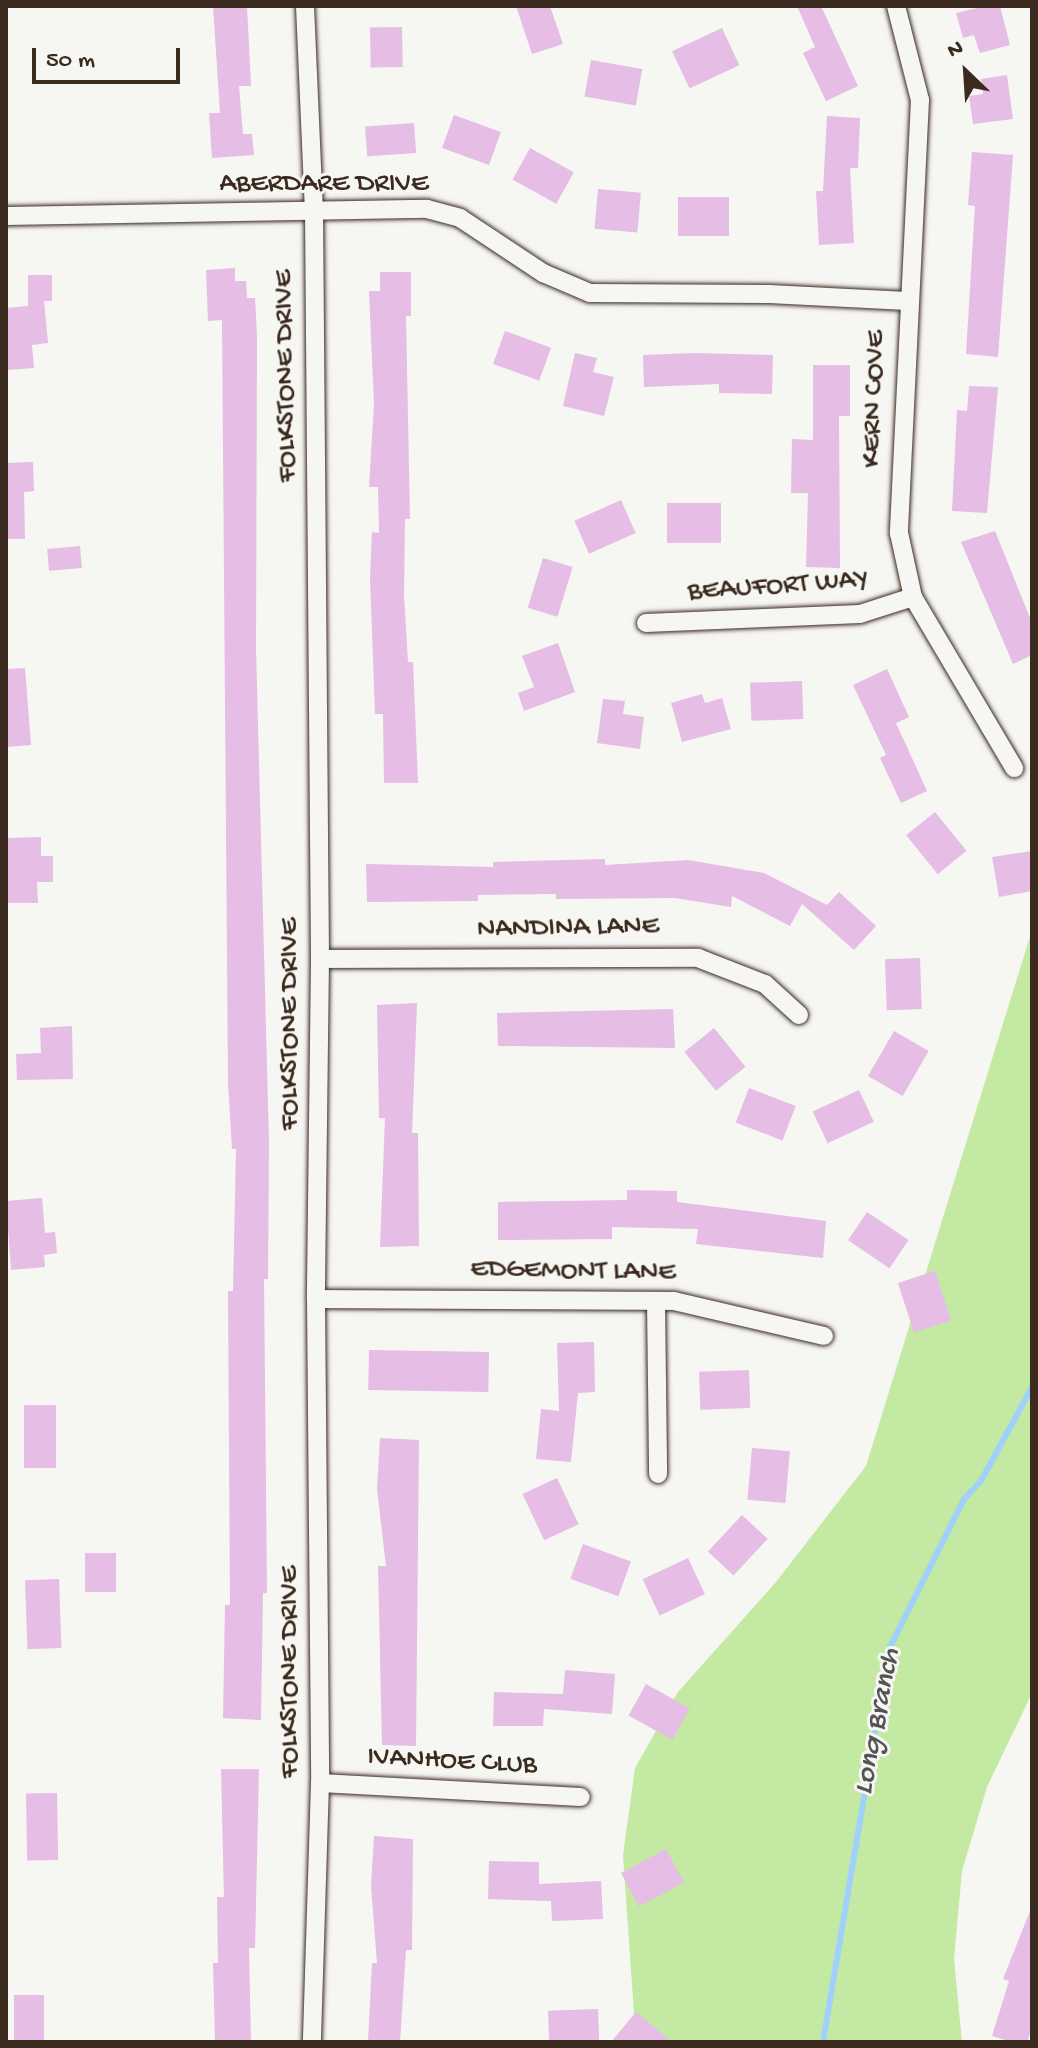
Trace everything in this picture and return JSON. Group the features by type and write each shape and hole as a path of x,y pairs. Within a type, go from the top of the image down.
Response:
{"street":[{"name":"FOLKSTONE DRIVE","path":"305,6 314,210 320,959 316,1299 320,1783 312,2042"},
{"name":"KERN COVE","path":"896,6 920,100 907,301 899,533 913,597 1014,768"},
{"name":"ABERDARE DRIVE","path":"6,216 427,209 460,218 543,273 590,293 769,294 907,301"},
{"name":"BEAUFORT WAY","path":"646,623 860,614 913,597"},
{"name":"NANDINA LANE","path":"320,959 698,958 765,984 799,1015"},
{"name":"EDGEMONT LANE","path":"316,1299 694,1303 824,1336"},
{"path":"656,1301 658,1474"},
{"name":"IVANHOE CLUB","path":"320,1783 581,1797"}],"green space":[{"path":"1032,930 1032,1693 987,1787 962,1871 954,1959 962,2042 636,2042 623,1855 635,1768 678,1692 776,1582 866,1466"}],"building":[{"path":"213,6 247,6 251,86 239,86 243,134 252,134 254,155 212,158 209,113 220,113"},
{"path":"516,6 550,6 563,44 532,54"},
{"path":"797,6 821,6 858,86 826,101 803,53 815,47"},
{"path":"1000,6 1010,45 980,53 974,35 963,38 956,13"},
{"path":"402,27 403,67 371,68 370,28"},
{"path":"722,28 739,65 689,88 672,51"},
{"path":"591,60 642,69 636,105 585,96"},
{"path":"1007,75 1013,119 973,124 969,96 983,94 981,79"},
{"path":"454,115 501,132 489,165 442,148"},
{"path":"827,116 860,118 858,168 850,168 854,243 819,245 816,191 823,191"},
{"path":"414,123 416,153 367,156 365,126"},
{"path":"530,148 574,172 556,204 513,179"},
{"path":"972,152 1013,155 998,357 966,354 975,206 968,205"},
{"path":"598,189 641,193 637,233 595,229"},
{"path":"678,197 729,197 729,236 678,236"},
{"path":"235,268 235,281 246,281 247,298 255,298 257,336 256,649 269,1143 268,1279 264,1279 267,1593 263,1593 261,1720 223,1718 225,1605 230,1605 228,1291 233,1291 236,1149 232,1149 228,1083 222,320 208,321 206,270"},
{"path":"380,272 411,272 411,316 406,316 410,519 405,519 404,595 408,662 413,662 418,783 384,783 383,714 375,714 370,578 372,532 379,533 378,487 369,487 374,405 369,291 380,291"},
{"path":"28,275 52,275 52,301 44,301 48,343 32,345 34,368 6,370 6,308 28,306"},
{"path":"505,331 551,348 539,381 493,364"},
{"path":"575,353 597,358 593,372 614,377 604,416 563,406"},
{"path":"643,355 773,355 772,394 719,393 719,384 644,387"},
{"path":"813,365 850,365 850,416 839,416 840,568 806,567 808,493 791,493 792,439 813,440"},
{"path":"969,386 998,387 987,513 952,511 957,410 967,411"},
{"path":"33,462 34,491 24,492 25,539 6,539 6,463"},
{"path":"621,500 636,533 589,554 574,521"},
{"path":"667,503 721,503 721,543 667,543"},
{"path":"995,531 1032,623 1032,655 1013,664 961,542"},
{"path":"80,546 82,568 49,571 47,549"},
{"path":"543,558 573,567 557,617 528,608"},
{"path":"558,643 575,692 524,711 518,693 534,687 522,656"},
{"path":"25,668 31,745 6,747 6,669"},
{"path":"887,669 909,717 896,723 927,791 901,803 880,758 886,755 853,685"},
{"path":"802,681 803,719 751,721 750,683"},
{"path":"702,694 705,703 722,698 731,729 682,742 671,703"},
{"path":"603,699 625,701 623,714 644,717 640,749 597,743"},
{"path":"935,812 966,851 938,874 906,835"},
{"path":"41,837 41,856 53,856 53,882 37,882 38,903 6,903 6,838"},
{"path":"1032,851 1032,891 999,897 992,857"},
{"path":"605,859 605,865 688,860 764,873 827,905 839,892 876,926 854,950 802,904 790,926 732,896 731,907 675,898 556,899 556,894 478,895 478,901 367,902 366,864 493,867 493,862"},
{"path":"920,958 922,1009 887,1010 885,959"},
{"path":"417,1003 412,1133 418,1133 419,1246 380,1247 385,1118 379,1118 377,1005"},
{"path":"673,1009 675,1048 498,1046 497,1013"},
{"path":"72,1026 73,1079 17,1080 16,1054 41,1053 40,1028"},
{"path":"714,1028 745,1067 716,1091 684,1052"},
{"path":"894,1031 929,1051 903,1096 868,1076"},
{"path":"749,1088 796,1106 782,1140 736,1123"},
{"path":"859,1090 874,1122 828,1143 813,1112"},
{"path":"627,1190 677,1191 677,1202 826,1221 823,1258 696,1244 698,1229 612,1227 612,1239 498,1240 498,1202 627,1200"},
{"path":"42,1198 45,1233 55,1232 57,1253 44,1255 45,1267 11,1270 6,1201"},
{"path":"867,1212 908,1240 889,1268 848,1240"},
{"path":"935,1271 951,1320 914,1333 898,1283"},
{"path":"594,1342 595,1392 578,1393 571,1462 536,1459 541,1409 559,1411 557,1343"},
{"path":"369,1350 489,1352 488,1392 368,1390"},
{"path":"749,1370 750,1408 700,1410 699,1372"},
{"path":"24,1405 56,1405 56,1468 24,1468"},
{"path":"380,1438 419,1440 416,1746 382,1745 378,1566 386,1566 377,1489"},
{"path":"752,1448 790,1451 785,1503 747,1500"},
{"path":"557,1478 579,1524 544,1540 523,1494"},
{"path":"742,1515 768,1539 733,1575 708,1552"},
{"path":"583,1544 631,1561 618,1596 570,1579"},
{"path":"85,1553 116,1553 116,1592 85,1592"},
{"path":"688,1558 705,1594 660,1615 643,1579"},
{"path":"59,1579 61,1648 27,1649 25,1580"},
{"path":"565,1670 615,1674 612,1714 544,1709 543,1726 493,1726 494,1692 563,1694"},
{"path":"646,1684 690,1708 672,1740 629,1715"},
{"path":"221,1769 259,1769 255,1948 249,1948 251,2042 215,2042 213,1963 218,1963 217,1897 224,1897"},
{"path":"57,1793 58,1860 27,1861 26,1794"},
{"path":"374,1836 413,1839 412,1950 406,1950 400,2042 368,2042 372,1963 377,1963 371,1886"},
{"path":"666,1849 684,1883 639,1906 621,1873"},
{"path":"489,1861 539,1862 539,1884 601,1881 603,1919 552,1921 551,1901 488,1899"},
{"path":"1032,1906 1032,2028 1027,2042 1012,2042 992,2036 1009,1981 1003,1979"},
{"path":"14,1995 44,1995 44,2042 14,2042"},
{"path":"598,2009 599,2042 549,2042 548,2011"},
{"path":"636,2012 672,2042 611,2042"}],"waterway":[{"name":"Long Branch","path":"823,2042 889,1649 964,1499 981,1481 1032,1387"}]}
